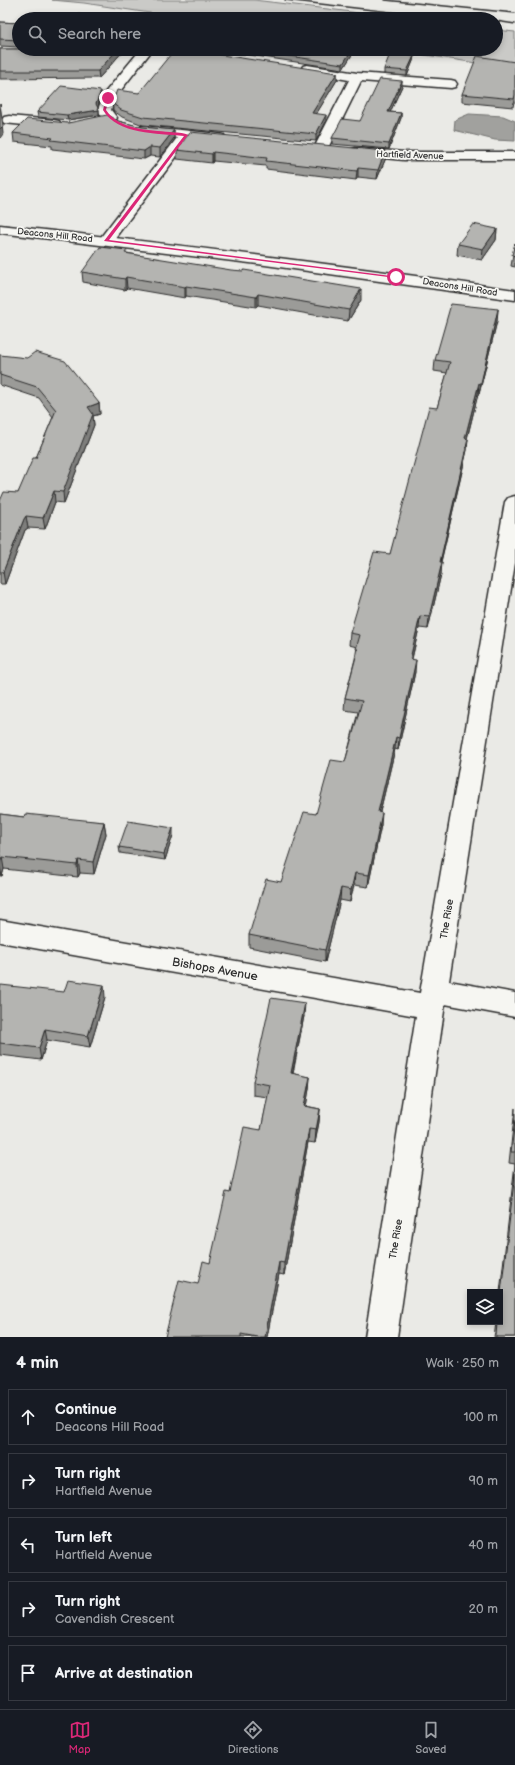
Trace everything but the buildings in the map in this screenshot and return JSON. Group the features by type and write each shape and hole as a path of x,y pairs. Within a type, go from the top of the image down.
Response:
{"street":[{"path":"141,56 108,98 104,110 114,122 143,130 234,140"},
{"path":"291,67 357,77 451,84"},
{"path":"321,148 357,77"},
{"path":"9,120 68,126"},
{"path":"106,240 186,135"},
{"name":"Hartfield Avenue","path":"305,147 404,156 515,156"},
{"name":"Deacons Hill Road","path":"0,229 106,240 396,277 515,295"},
{"name":"The Rise","path":"380,1337 432,999 515,502"},
{"name":"Bishops Avenue","path":"0,931 432,999 515,1005"}],"shaded area":[{"path":"52,0 254,0 352,12 143,12 84,3"},
{"path":"503,31 515,32 515,69 431,56 503,56"},
{"path":"469,114 503,116 515,121 515,141 495,140 454,130 455,120"}],"railway":[{"path":"285,0 390,12"},
{"path":"385,0 515,13"},
{"path":"503,22 515,24"}],"route":[{"path":"108,98 104,110 110,118 124,125 143,130 186,135 106,240 211,252 396,277"}]}
